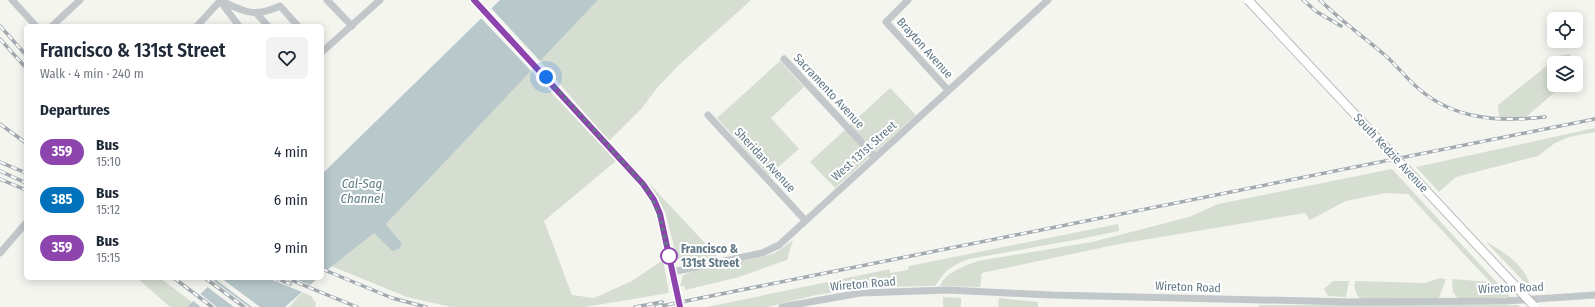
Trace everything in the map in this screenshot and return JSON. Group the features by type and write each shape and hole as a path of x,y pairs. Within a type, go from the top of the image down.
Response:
{"main road":[{"name":"South Kedzie Avenue","path":"1248,0 1534,306"}],"street":[{"path":"12,0 34,24"},
{"path":"54,24 80,0"},
{"path":"220,0 244,12 257,14 280,6 296,24"},
{"path":"199,24 220,0"},
{"path":"220,0 238,24"},
{"path":"326,0 352,26"},
{"path":"474,0 643,184 654,200 660,214 680,307"},
{"name":"Brayton Avenue","path":"908,0 886,22 948,90"},
{"name":"West 131st Street","path":"672,272 770,250 779,245 1048,0"},
{"path":"324,50 352,26 375,2"},
{"path":"257,14 266,24"},
{"name":"Sacramento Avenue","path":"784,59 874,157"},
{"name":"Sheridan Avenue","path":"708,115 805,220"},
{"path":"0,253 24,225"},
{"name":"Wireton Road","path":"782,307 860,293 948,290 1052,295 1351,302 1506,301 1595,295"}],"shaded area":[{"path":"598,0 751,0 679,65 657,88 642,108 609,141 540,61"},
{"path":"1569,54 1571,56 1559,56"},
{"path":"780,61 804,87 771,118 799,149 769,175 717,118"},
{"path":"1547,66 1547,92 1555,92 1526,117 1499,117 1498,105"},
{"path":"530,70 616,161 544,221 572,295 594,298 632,281 663,260 669,293 585,307 451,307 407,297 331,266 374,232 392,251 402,244 386,224"},
{"path":"890,88 916,115 835,188 810,162"},
{"path":"1595,128 1595,132 1569,137 1555,143 1538,156 1456,177 1439,192 1416,167"},
{"path":"1392,169 1510,297 1459,300 1453,292 1452,279 1490,282 1408,194 1385,193 1346,201 1310,220 1305,213 1119,244 982,273 980,287 940,286 946,277 951,273 961,267 978,261 1092,242 1189,217 1218,204"},
{"path":"647,181 718,257 692,262 686,262 677,258 665,212"},
{"path":"1118,224 1119,231 969,259 949,269 935,286 883,287 848,290 816,295 767,307 707,307 890,269 890,273 908,270 909,266"},
{"path":"793,240 787,260 739,277 685,290 684,285 680,287 683,275 693,271 775,253"},
{"path":"1486,242 1507,255 1520,267 1529,281 1531,289"},
{"path":"1440,278 1446,279 1439,298 1361,300 1356,293 1354,286 1355,281 1425,283"},
{"path":"139,280 163,280 192,302 187,307 170,307"},
{"path":"1333,281 1349,281 1346,297 1328,296 1324,289"},
{"path":"303,292 311,296 316,303 315,307 289,307"},
{"path":"943,297 961,298 961,307 943,307"},
{"path":"999,298 1038,302 1038,307 998,307"},
{"path":"1260,305 1518,305 1520,307 1257,307"}],"water":[{"name":"Cal-Sag Channel","path":"500,0 598,0 386,224 402,244 399,249 392,251 374,233 324,272 324,172"},
{"path":"215,280 316,280 285,307 187,307"}],"pier":[{"path":"490,7 541,62 532,72 480,17"},
{"path":"212,280 249,307 234,307 206,286"},
{"path":"217,280 224,280 260,307 252,307"},
{"path":"273,280 298,280 312,286 304,293"},
{"path":"199,293 217,307 201,307 192,300"}],"railway":[{"path":"1303,0 1317,12 1341,26"},
{"path":"1320,0 1387,57 1419,89 1448,107 1463,113 1495,119 1528,119 1545,117"},
{"path":"0,26 24,53"},
{"path":"0,39 24,66"},
{"path":"656,307 1595,119"},
{"path":"0,124 24,142"},
{"path":"0,162 24,172"},
{"path":"0,171 24,182"},
{"path":"0,179 24,189"},
{"path":"324,270 392,298 426,307"},
{"path":"177,280 212,307"},
{"path":"208,280 244,307"},
{"path":"280,280 290,284"},
{"path":"291,280 357,307"},
{"path":"635,307 662,302"}],"bus line":[{"name":"359","path":"474,0 643,184 654,200 660,214 680,307"}],"place":[{"name":"Francisco & 131st Street","path":"669,256"}],"route":[{"path":"546,77 643,184 654,200 660,214 669,258 669,256"}]}
